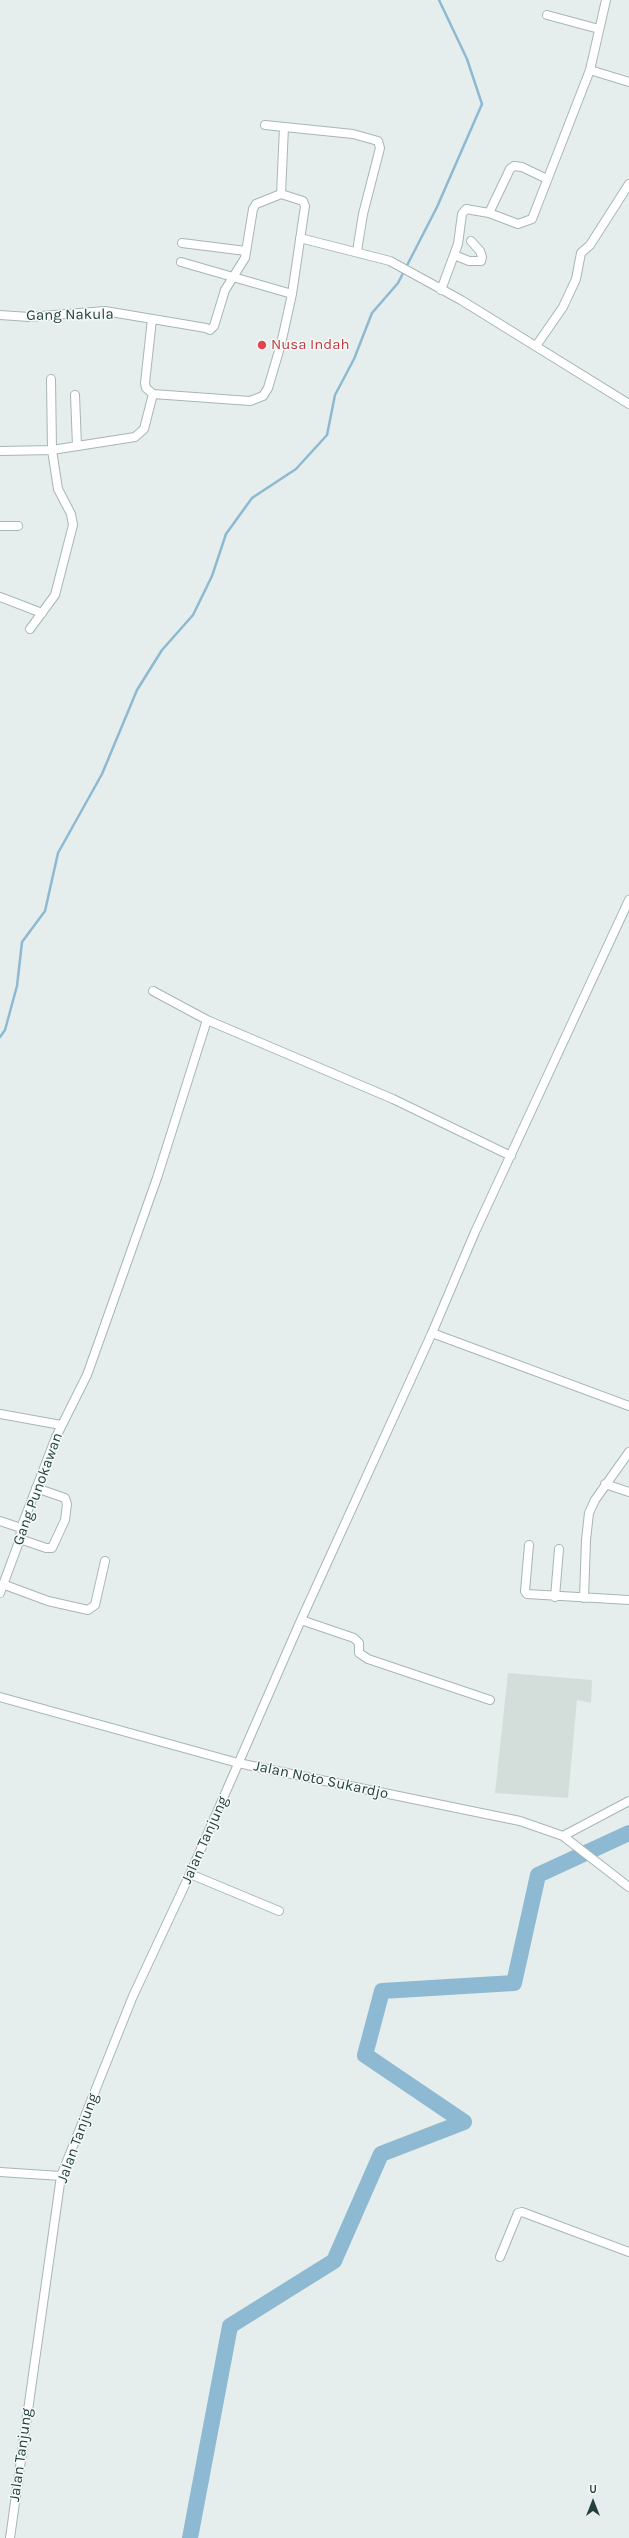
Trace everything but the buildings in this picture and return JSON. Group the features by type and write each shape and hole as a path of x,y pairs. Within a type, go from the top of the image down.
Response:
{"street":[{"path":"440,290 454,255 464,212 471,209 489,213 518,224 528,222 532,219 590,70 606,0"},
{"path":"547,15 599,29"},
{"path":"590,70 629,82"},
{"path":"265,125 352,134 378,141 380,148 363,214 357,251"},
{"path":"281,194 284,127"},
{"path":"489,213 510,169 514,166 522,167 547,179"},
{"path":"536,346 566,301 576,279 581,253 590,245 629,184"},
{"path":"152,319 145,383 146,388 153,394 250,401 263,396 268,388 281,344 292,294 305,206 303,201 281,194 256,204 253,209 243,263 232,276"},
{"path":"300,238 357,251 390,262 417,276 536,346 629,404"},
{"path":"454,255 469,261 481,261 482,257 480,251 471,241"},
{"path":"182,243 246,251"},
{"path":"181,262 292,294"},
{"name":"Gang Nakula","path":"0,315 29,316 105,311 210,330 214,326 222,299 232,276"},
{"path":"30,629 55,595 73,525 71,514 58,489 52,450 51,379"},
{"path":"0,451 52,450 135,437 144,429 153,394"},
{"path":"75,395 77,446"},
{"path":"0,526 18,526"},
{"path":"0,598 42,613"},
{"name":"Jalan Tanjung","path":"10,2538 61,2176 133,1996 190,1874 301,1620 432,1333 475,1232 629,900"},
{"path":"153,991 206,1020 393,1099 511,1156"},
{"name":"Gang Punokawan","path":"0,1593 5,1585 3,1573 20,1540 21,1528 61,1425 87,1375 157,1178 206,1020"},
{"path":"432,1333 629,1406"},
{"path":"0,1414 61,1425"},
{"path":"584,1598 586,1525 595,1500 629,1452"},
{"path":"605,1484 629,1492"},
{"path":"20,1540 46,1548 52,1548 64,1520 67,1504 64,1498 36,1488"},
{"path":"0,1521 21,1528"},
{"path":"529,1545 526,1593 555,1597 629,1600"},
{"path":"555,1597 559,1549"},
{"path":"5,1585 48,1601 88,1610 95,1605 105,1561"},
{"path":"301,1620 354,1638 359,1643 359,1653 368,1659 490,1700"},
{"name":"Jalan Noto Sukardjo","path":"0,1696 238,1763 520,1821 563,1836 629,1887"},
{"path":"563,1836 629,1801"},
{"path":"190,1874 279,1911"},
{"path":"0,2172 61,2176"},
{"path":"500,2257 518,2213 522,2212 629,2252"}],"shaded area":[{"path":"508,1673 592,1680 591,1703 577,1700 568,1798 495,1793"}],"waterway":[{"path":"0,1037 5,1030 17,986 22,942 45,911 58,853 102,774 137,690 162,650 193,615 212,576 226,534 252,498 296,469 327,435 335,395 354,359 372,313 398,283 437,207 482,104 467,59 439,0"},
{"path":"190,2538 230,2326 334,2261 381,2154 464,2122 365,2055 382,1991 514,1983 538,1875 629,1833"}],"place":[{"name":"Nusa Indah","path":"262,345"}]}
